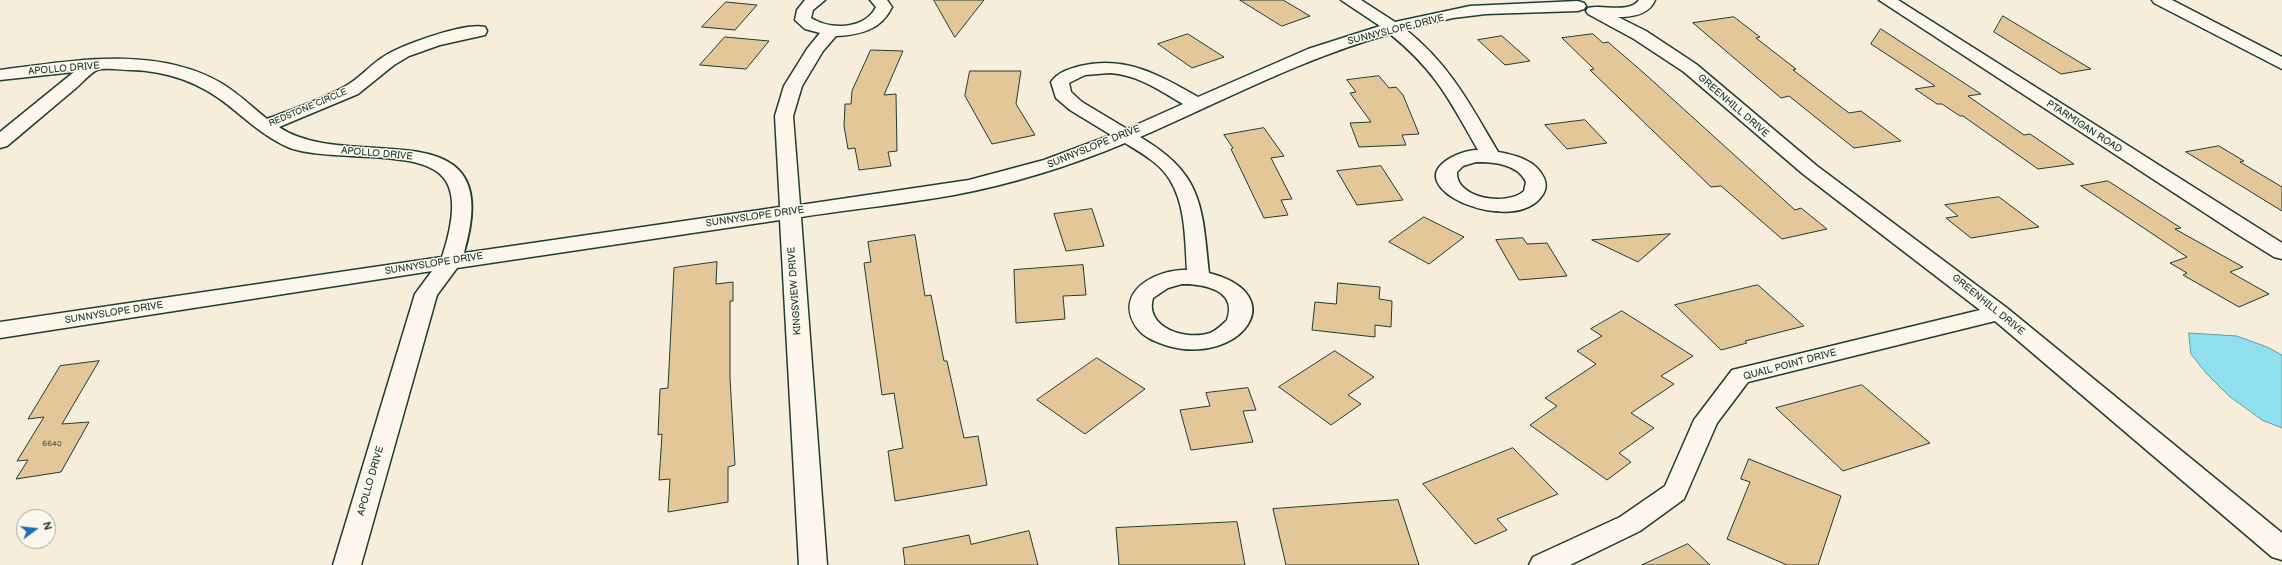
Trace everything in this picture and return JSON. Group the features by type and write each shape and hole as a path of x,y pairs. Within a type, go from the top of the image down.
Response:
{"street":[{"path":"817,0 806,7 802,13 803,20 813,27 831,31 857,28 877,19 884,8 878,0"},
{"path":"1349,0 1394,28 1424,56 1456,94 1491,156"},
{"name":"SUNNYSLOPE DRIVE","path":"0,330 450,262 953,189 997,180 1044,167 1126,135 1302,58 1394,28 1485,9 1509,0"},
{"path":"1573,3 1594,11 1619,13 1664,0"},
{"name":"PTARMIGAN ROAD","path":"1887,0 2244,230 2282,252"},
{"path":"2160,0 2282,64"},
{"name":"SUNNYSLOPE DRIVE","path":"1485,9 1551,9 1573,3"},
{"name":"GREENHILL DRIVE","path":"1644,5 1655,30 1690,68"},
{"name":"GREENHILL DRIVE","path":"1594,11 1640,35 1690,68 1810,170 1999,313 2282,549"},
{"name":"REDSTONE CIRCLE","path":"265,126 334,99 354,88 393,58 413,48 452,36 479,31"},
{"name":"KINGSVIEW DRIVE","path":"813,565 784,116 793,86 816,49 831,31"},
{"path":"0,142 92,66"},
{"name":"APOLLO DRIVE","path":"0,75 92,66 159,68 185,74 215,87 278,136 299,144 325,150 411,155 433,162 449,171 460,183 464,198 450,262 426,294 347,565"},
{"path":"1197,104 1142,73 1127,68 1109,67 1089,69 1068,74 1060,82 1062,94 1076,106 1156,154 1179,178 1192,212 1199,277"},
{"name":"QUAIL POINT DRIVE","path":"1542,565 1630,524 1675,492 1706,420 1740,376 1999,313"}],"water":[{"path":"2189,333 2237,336 2267,347 2282,355 2282,428 2262,420 2229,396 2206,373 2191,354"}],"building":[{"path":"934,0 984,0 955,37"},
{"path":"1240,0 1283,0 1310,16 1282,26"},
{"path":"726,2 757,5 735,30 702,27"},
{"path":"2003,16 2091,69 2061,74 1994,32"},
{"path":"1734,17 1760,37 1756,38 1796,69 1793,70 1849,113 1861,111 1901,141 1854,148 1789,96 1781,98 1693,23"},
{"path":"1881,29 1981,94 1968,96 2024,135 2030,134 2074,164 2038,169 1963,116 1960,116 1942,104 1937,104 1915,89 1935,86 1871,44"},
{"path":"1188,34 1224,57 1192,68 1158,44"},
{"path":"1593,34 1603,43 1608,42 1645,74 1795,210 1801,208 1827,229 1782,239 1721,186 1711,187 1590,70 1594,69 1562,38"},
{"path":"1502,36 1530,61 1505,65 1478,40"},
{"path":"725,37 769,41 746,69 700,65"},
{"path":"871,50 903,51 884,95 896,94 897,151 888,152 891,166 859,170 855,148 848,149 844,126 845,104 851,104 852,91"},
{"path":"970,71 1021,71 1016,104 1035,135 992,144 965,96"},
{"path":"1379,76 1389,88 1396,87 1403,95 1419,134 1402,135 1406,145 1359,147 1350,123 1371,122 1350,93 1356,92 1347,80"},
{"path":"1585,120 1607,143 1567,149 1545,125"},
{"path":"1264,128 1284,156 1271,158 1292,199 1281,200 1288,215 1264,218 1231,149 1233,148 1224,135"},
{"path":"2219,146 2244,161 2240,162 2282,187 2282,211 2186,152"},
{"path":"1381,166 1403,200 1357,205 1337,171"},
{"path":"2108,181 2181,228 2175,229 2243,267 2230,272 2269,294 2239,307 2183,275 2187,273 2170,263 2187,257 2081,186"},
{"path":"1999,197 2039,227 1971,238 1946,218 1958,216 1945,205"},
{"path":"1092,209 1104,246 1066,251 1054,214"},
{"path":"1424,217 1464,237 1429,264 1389,242"},
{"path":"1670,234 1638,262 1592,240"},
{"path":"915,235 925,296 931,295 944,361 947,361 964,438 978,436 987,485 895,501 888,451 903,448 894,393 882,395 864,263 871,262 868,242"},
{"path":"1523,238 1527,244 1547,243 1567,276 1519,280 1496,240"},
{"path":"717,262 716,284 733,282 733,301 730,301 730,378 735,465 728,467 728,502 668,512 670,479 659,480 662,434 658,435 660,389 668,388 674,268"},
{"path":"1083,265 1086,295 1063,296 1065,319 1016,323 1014,270"},
{"path":"1338,283 1380,287 1379,299 1392,301 1391,327 1375,325 1375,337 1312,330 1315,302 1336,304"},
{"path":"1758,285 1804,326 1745,341 1747,343 1721,350 1675,305"},
{"path":"1622,311 1693,356 1661,376 1674,384 1631,413 1654,428 1619,453 1631,462 1607,480 1530,425 1557,406 1545,398 1596,364 1577,351 1602,336 1591,329"},
{"path":"1335,351 1374,377 1348,395 1361,404 1331,425 1279,387"},
{"path":"1097,358 1145,389 1085,434 1037,400"},
{"path":"99,361 62,424 89,422 61,472 16,479 28,460 17,461 44,417 28,419 60,366"},
{"path":"1862,385 1930,443 1843,471 1776,408"},
{"path":"1248,388 1256,410 1243,411 1253,442 1191,450 1180,410 1210,406 1206,393"},
{"path":"1513,448 1558,494 1497,519 1507,530 1475,544 1423,484"},
{"path":"1749,459 1841,496 1818,565 1787,565 1727,539 1750,482 1741,479"},
{"path":"1398,500 1419,565 1286,565 1273,509"},
{"path":"1237,522 1245,565 1119,565 1116,528"},
{"path":"1029,531 1038,565 905,565 903,548 969,535 971,544"},
{"path":"1688,544 1710,565 1642,565"}]}
